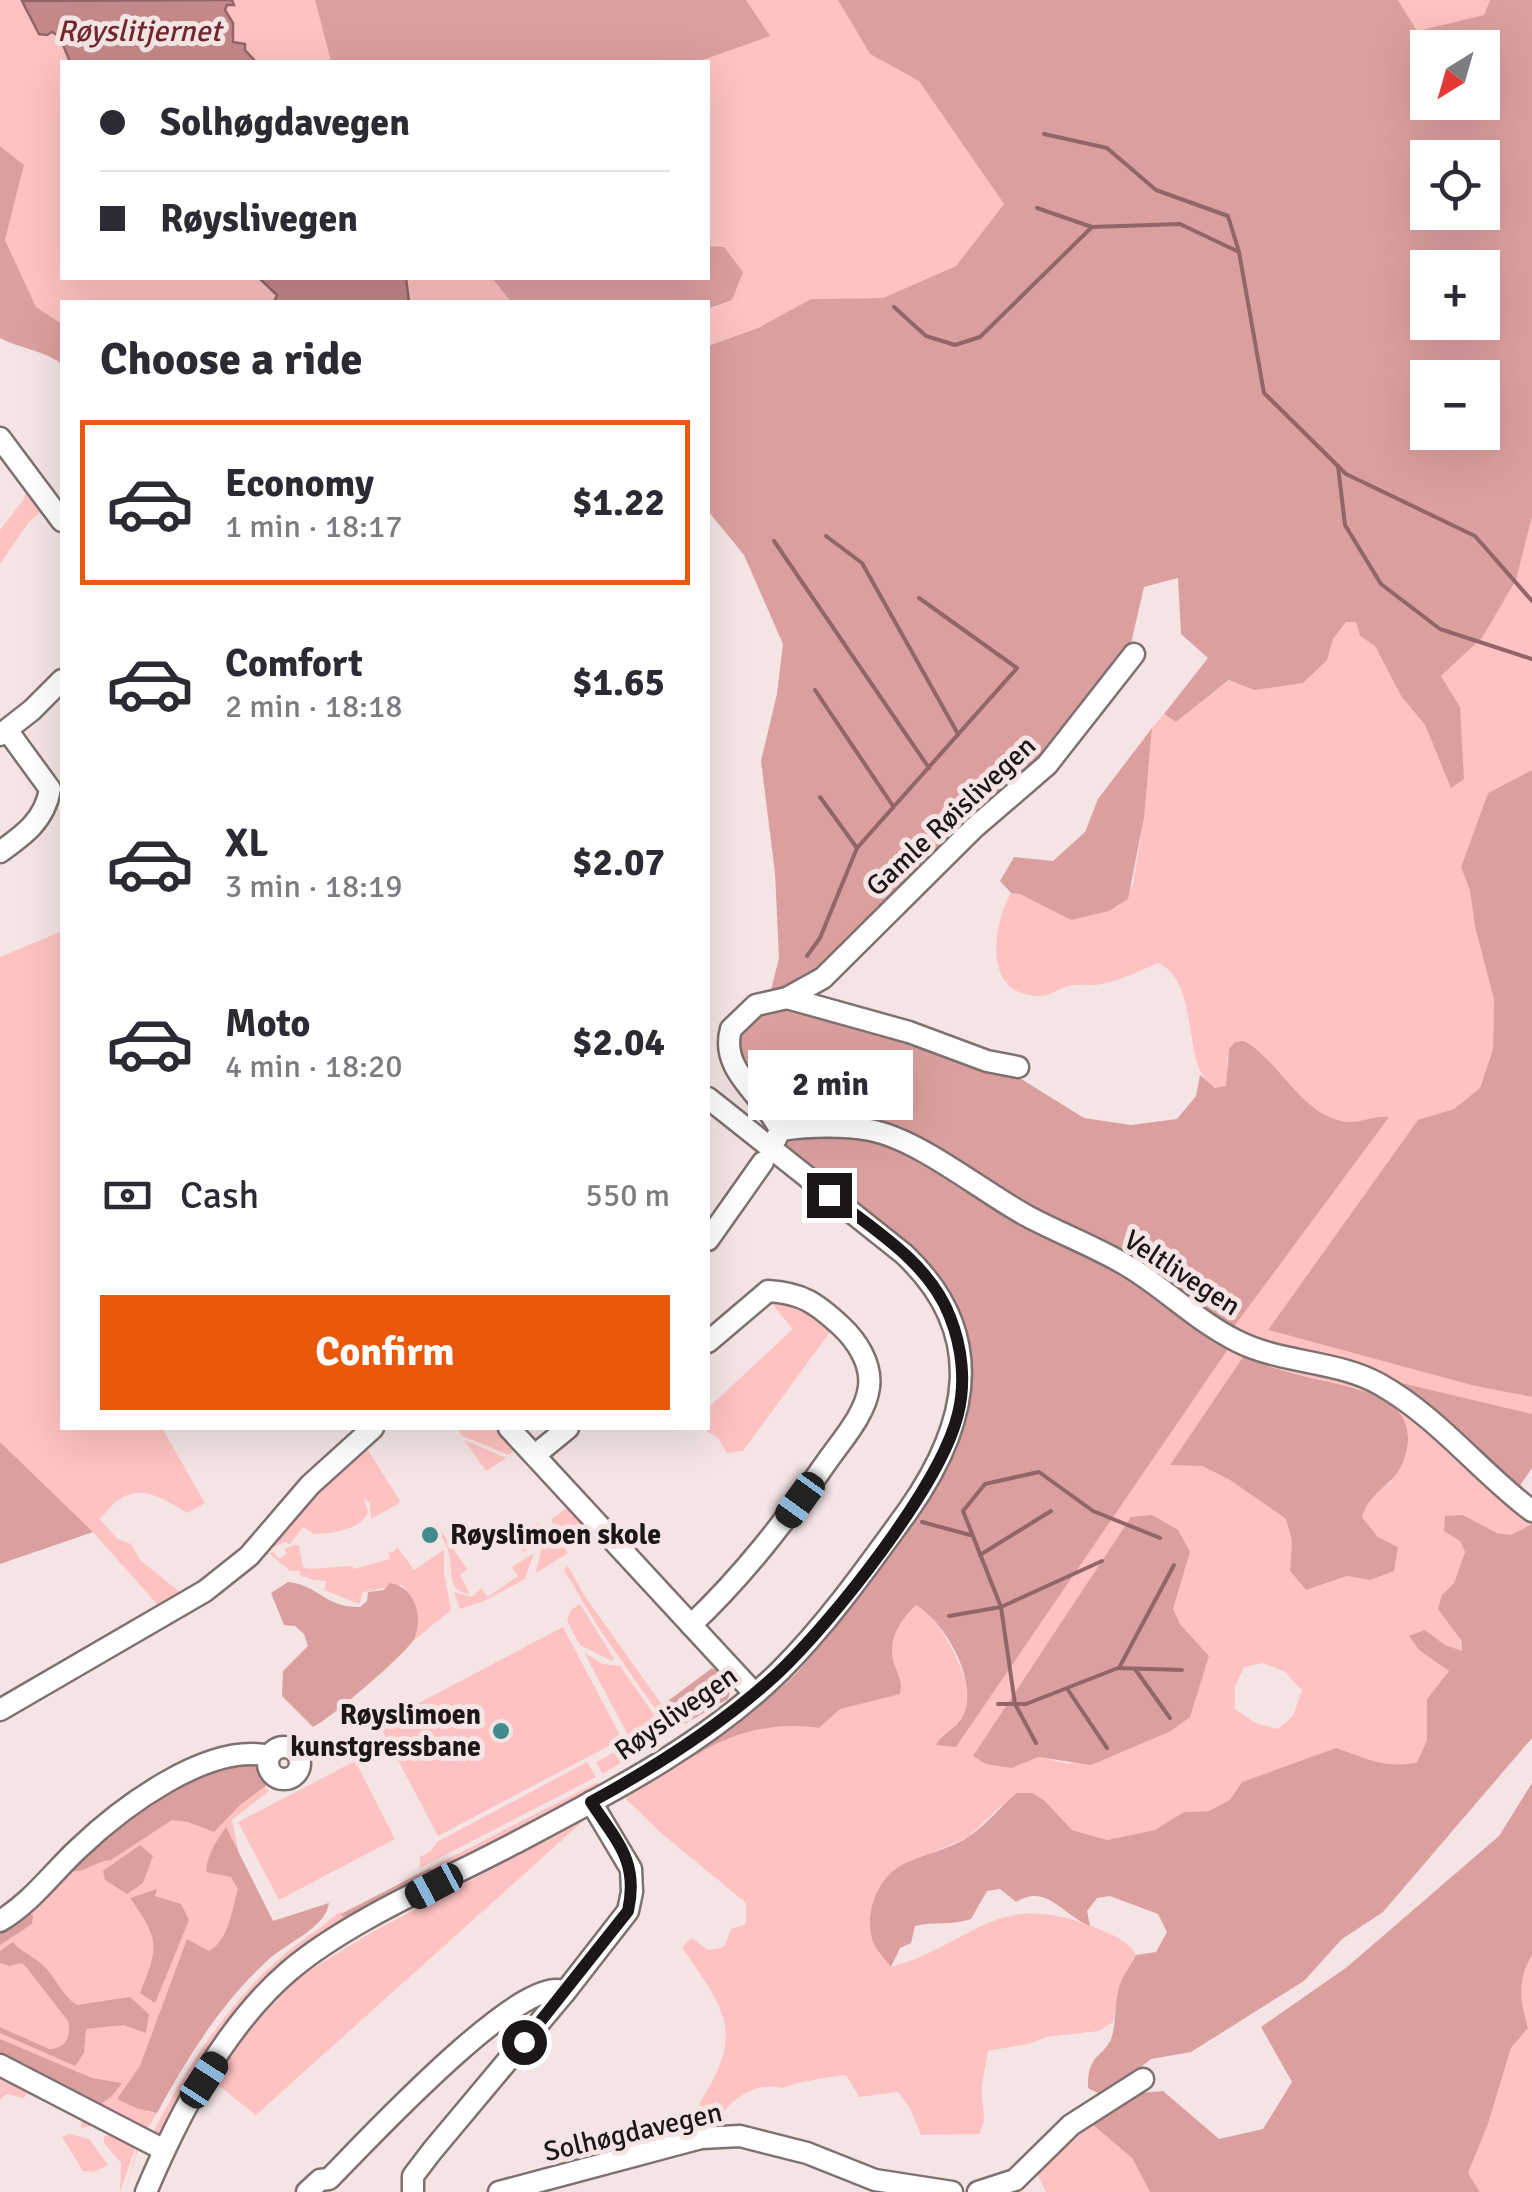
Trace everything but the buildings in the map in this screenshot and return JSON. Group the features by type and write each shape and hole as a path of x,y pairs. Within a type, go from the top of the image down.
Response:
{"street":[{"path":"0,438 60,519"},
{"name":"Gamle Røislivegen","path":"772,1147 771,1110 736,1070 729,1056 731,1028 746,1010 772,998 787,998 822,978 975,827 1047,765 1134,654"},
{"path":"0,852 34,826 47,808 50,789 3,732 60,682"},
{"path":"787,998 1018,1067"},
{"name":"Røyslivegen","path":"146,2192 164,2150 224,2048 291,1969 372,1918 591,1802 678,1750 754,1693 824,1622 920,1493 948,1443 958,1415 962,1383 958,1343 950,1317 922,1272 710,1100"},
{"name":"Veltlivegen","path":"772,1147 824,1127 871,1130 915,1148 1030,1217 1131,1268 1194,1316 1235,1340 1265,1353 1346,1372 1380,1385 1451,1437 1532,1511"},
{"path":"710,1237 772,1147"},
{"path":"691,1625 748,1568 779,1530 857,1417 869,1386 866,1362 854,1338 810,1300 791,1292 768,1291 710,1340"},
{"path":"0,1710 205,1590 249,1556 301,1494 371,1430"},
{"path":"511,1430 754,1693"},
{"path":"535,1455 566,1430"},
{"path":"0,1922 28,1902 83,1843 148,1793 199,1766 256,1753 269,1756"},
{"path":"413,2192 413,2176 432,2150 628,1911 632,1870 591,1802"},
{"path":"307,2192 320,2180 328,2179 465,2046 509,2009 548,1989 565,1992"},
{"path":"0,2066 164,2150"},
{"path":"978,2192 1015,2180 1071,2124 1142,2079"},
{"name":"Solhøgdavegen","path":"499,2192 701,2138 740,2136 807,2153 875,2180 952,2192"}],"shaded area":[{"path":"0,0 27,0 22,2 34,27 60,37 69,60 60,60 60,280 261,280 277,295 275,300 60,300 60,323 36,307 5,240 24,165 0,146"},
{"path":"232,0 315,0 330,60 254,60 229,30 227,5 234,5"},
{"path":"315,0 746,0 770,36 703,60 330,60"},
{"path":"746,0 838,0 870,54 919,80 1004,204 956,266 883,298 811,299 758,328 710,345 710,309 732,300 724,247 710,246 710,60 702,60 769,35"},
{"path":"838,0 1398,0 1416,30 1410,30 1410,120 1500,120 1500,30 1421,30 1484,15 1490,0 1532,0 1532,517 1516,580 1482,638 1441,676 1460,707 1464,779 1451,788 1425,725 1401,696 1375,646 1360,636 1356,622 1346,622 1333,639 1327,660 1303,683 1254,690 1229,680 1176,722 1164,714 1208,658 1181,634 1178,578 1144,587 1129,652 1056,749 893,892 890,901 815,978 770,994 779,958 775,873 761,761 777,694 783,644 744,555 710,513 710,345 758,328 811,299 883,298 956,266 1004,204 919,81 870,54"},
{"path":"1398,0 1490,0 1484,15 1415,30"},
{"path":"0,146 24,165 5,240 36,307 60,323 60,363 0,338"},
{"path":"710,246 724,247 743,272 732,300 710,308 710,300 509,300 494,280 710,280"},
{"path":"406,280 494,280 509,300 409,300"},
{"path":"26,487 56,528 40,512 0,564 0,530 24,499"},
{"path":"1532,517 1532,770 1488,793 1461,867 1494,1001 1493,1049 1480,1088 1454,1109 1418,1121 1268,1330 1475,1386 1532,1397 1532,1414 1389,1380 1230,1332 1388,1117 1348,1122 1322,1113 1259,1053 1227,1056 1227,1086 1221,1089 1208,1082 1194,1051 1181,990 1172,974 1158,963 1113,981 1069,986 1040,996 1021,993 1008,985 1000,972 997,941 999,923 1011,893 1020,893 1071,920 1119,906 1133,884 1152,728 1164,714 1176,722 1230,680 1254,690 1327,660 1333,639 1346,622 1356,622 1360,636 1375,646 1401,696 1425,725 1451,787 1460,707 1441,676 1482,638 1516,580"},
{"path":"1152,728 1144,818 1128,899 1109,911 1071,920 1011,893 1000,881 1014,857 1053,861 1085,832 1098,799"},
{"path":"1532,770 1532,1397 1475,1386 1268,1330 1418,1120 1454,1109 1480,1088 1493,1049 1494,1000 1461,867 1488,793"},
{"path":"60,932 60,1430 163,1430 205,1503 187,1513 153,1495 135,1493 117,1501 99,1519 118,1539 131,1544 140,1560 186,1597 165,1613 93,1532 0,1442 0,957"},
{"path":"778,1008 801,1010 1010,1072 1084,1118 1131,1125 1177,1119 1196,1096 1200,1075 1215,1088 1226,1086 1229,1049 1235,1042 1244,1041 1327,1116 1348,1122 1389,1117 1230,1332 987,1185 902,1127 838,1117 797,1119 783,1113 743,1067 737,1036 755,1014"},
{"path":"794,1134 872,1134 1082,1247 1176,1309 1205,1336 1228,1349 956,1747 936,1745 963,1716 967,1687 963,1671 948,1639 916,1605 900,1624 892,1646 900,1694 840,1709 819,1728 755,1730 697,1755 691,1753 762,1703 809,1659 943,1471 965,1414 957,1315 786,1153 788,1140"},
{"path":"771,1303 797,1306 831,1325 830,1332 743,1451 727,1453 718,1438 705,1430 710,1430 710,1406 793,1329"},
{"path":"1176,1309 1390,1396 1532,1517 1532,1524 1512,1535 1497,1533 1463,1515 1460,1541 1465,1552 1454,1583 1442,1595 1462,1652 1425,1630 1438,1662 1450,1671 1427,1699 1427,1741 1417,1762 1386,1763 1336,1748 1242,1782 1231,1800 1209,1811 1184,1812 1155,1830 1107,1840 1072,1830 1045,1801 1001,1806 968,1837 895,1869 883,1882 891,1967 1007,1917 1058,1916 1110,1934 1136,1955 1120,1984 1113,2022 1099,2031 1046,2037 988,2051 979,2134 921,2135 910,2108 898,2092 859,2097 846,2075 783,2088 754,2089 738,2098 717,2120 699,2104 722,2057 724,2022 719,2006 682,1947 692,1938 708,1950 724,1947 731,1929 746,1924 746,1903 622,1795 691,1750 697,1755 725,1740 771,1727 819,1728 839,1709 900,1693 892,1646 900,1624 916,1605 940,1628 966,1684 963,1717 941,1736 956,1747 1227,1349 1205,1336","holes":["1243,1357 1361,1389 1391,1482 1367,1499 1362,1517 1378,1537 1398,1547 1370,1580 1347,1576 1306,1590 1290,1571 1292,1541 1286,1519 1230,1480 1202,1466 1171,1464","1172,1609 1209,1656 1190,1716 1171,1731 1069,1764 1038,1757","1263,1663 1285,1672 1302,1690 1293,1716 1278,1729 1255,1723 1235,1709 1235,1687 1244,1667"]},
{"path":"1243,1357 1361,1390 1395,1408 1405,1421 1408,1439 1403,1462 1370,1501 1362,1517 1378,1537 1398,1547 1394,1571 1370,1580 1347,1576 1306,1590 1290,1571 1292,1541 1286,1519 1230,1480 1202,1466 1170,1465"},
{"path":"1389,1380 1532,1414 1532,1468 1515,1493"},
{"path":"458,1430 501,1430 514,1450 509,1455 462,1436"},
{"path":"464,1440 506,1458 486,1471"},
{"path":"0,1442 93,1532 0,1564"},
{"path":"364,1444 400,1501 398,1504 371,1519 370,1503 364,1499 368,1512 352,1527 314,1534 303,1527 290,1544 285,1542 266,1550 270,1534"},
{"path":"565,1509 573,1509 593,1533 574,1548 551,1520"},
{"path":"1152,1515 1178,1530 1190,1552 1173,1609 1180,1624 1209,1656 1190,1717 1171,1731 1091,1765 1038,1757 1012,1768 986,1764 973,1756 1131,1517"},
{"path":"1463,1515 1497,1533 1511,1535 1532,1524 1532,1738 1383,1912 1342,1939 1304,1981 1191,2052 1151,2059 1104,2096 1088,2088 1091,2067 1110,2040 1118,1990 1136,1955 1156,1952 1167,1932 1158,1914 1110,1896 1097,1898 1087,1911 1090,1926 1046,1898 1027,1897 1016,1902 1000,1889 987,1891 971,1919 915,1926 911,1943 900,1948 891,1967 879,1952 870,1921 874,1900 884,1880 900,1866 971,1835 1017,1793 1032,1793 1045,1801 1072,1830 1107,1840 1155,1830 1184,1812 1209,1811 1230,1800 1242,1782 1336,1748 1386,1763 1417,1762 1427,1740 1427,1699 1449,1671 1419,1650 1409,1636 1425,1630 1445,1645 1462,1651 1461,1640 1438,1609 1442,1595 1454,1583 1465,1552 1460,1541 1444,1531 1445,1516"},
{"path":"539,1522 536,1543 523,1552 512,1536"},
{"path":"436,1523 467,1569 460,1575 470,1594 454,1585 448,1550"},
{"path":"550,1526 568,1553 536,1573 544,1536"},
{"path":"299,1545 303,1567 308,1569 353,1569 390,1559 388,1551 393,1553 397,1547 414,1570 444,1550 451,1610 413,1641 416,1610 401,1585 363,1592 359,1604 324,1590 327,1581 290,1571 269,1553 274,1552 279,1559 287,1554 284,1549"},
{"path":"534,1553 525,1579 484,1601 460,1609 454,1592 472,1597 481,1588 488,1597 518,1576 512,1567"},
{"path":"568,1566 662,1705 656,1710 600,1630 564,1570"},
{"path":"288,1582 307,1587 338,1604 360,1607 367,1601 368,1592 384,1590 390,1583 406,1590 417,1613 417,1630 409,1646 350,1700 313,1727 282,1696 283,1671 308,1646 304,1634 295,1626 284,1625 271,1593"},
{"path":"580,1604 612,1661 580,1645 567,1621 571,1610"},
{"name":"Røyslimoen kunstgressbane","path":"563,1627 622,1739 438,1836 379,1724"},
{"path":"584,1652 602,1664 620,1666 657,1719 662,1736 603,1774 596,1762 632,1743"},
{"path":"712,1668 724,1673 732,1686 728,1699 674,1730 656,1710"},
{"path":"240,1760 269,1791 232,1820 261,1960 204,2020 147,2112 157,2113 144,2135 0,2065 0,1922 62,1873"},
{"path":"355,1761 395,1839 279,1900 238,1822"},
{"path":"587,1762 596,1777 420,1868 420,1857 437,1842"},
{"path":"255,1763 271,1782 240,1805 214,1832 172,1820 111,1860 78,1871 65,1870 89,1842 208,1767"},
{"path":"598,1782 594,1793 436,1875 430,1868"},
{"path":"1532,1783 1532,1955 1521,1991 1528,2028 1511,2048 1468,2173 1480,2192 1150,2192 1132,2158 1092,2124 1137,2093 1163,2091 1219,2139 1263,2129 1292,2082 1261,2027 1347,1967 1499,1836"},
{"path":"582,1822 256,2115 214,2082 250,2028 303,1974 374,1931"},
{"path":"226,1827 273,1921 329,1903 313,1928 268,1960 235,1994 193,2052 157,2113 136,2108 117,2099 140,2066 187,1939 209,1951 229,1923 238,1889 231,1877 206,1872 210,1854"},
{"path":"140,1845 153,1856 143,1883 127,1894 105,1880 103,1871"},
{"path":"430,1868 436,1875 357,1913 343,1917 341,1914"},
{"path":"157,1889 155,1896 181,1904 189,1920 155,2003 140,1993 151,1965 153,1944 147,1924 130,1898"},
{"path":"27,1911 33,1916 32,1924 0,1945 0,1925"},
{"path":"342,1911 341,1914 357,1913 297,1957 162,2133 151,2136 202,2049 242,1996 290,1950"},
{"path":"13,1942 45,1967 77,2005 130,1997 149,2014 146,2033 123,2025 86,2029 84,2053 75,2066 0,2033 0,2027 49,2049 63,2044 69,2032 68,2021 22,1963 0,1963 0,1951"},
{"path":"1532,1955 1532,2192 1480,2192 1468,2173 1511,2048 1528,2028 1521,1991"},
{"path":"0,2039 92,2078 122,2083 93,2110 0,2061"},
{"path":"0,2071 94,2125 81,2128 82,2120 27,2093 24,2098 7,2094 0,2099"},
{"path":"1092,2124 1132,2158 1150,2192 1046,2192 1036,2171"},
{"path":"111,2133 135,2149 120,2192 121,2163 104,2143 104,2137"},
{"path":"69,2134 89,2139 108,2165 93,2172 83,2171 62,2137"}],"water":[{"name":"Røyslitjernet","path":"232,0 234,5 227,5 225,10 233,23 233,42 245,44 254,60 69,60 60,37 52,32 39,34 22,1"},
{"path":"261,280 406,280 409,300 275,300 277,295"}],"waterway":[{"path":"1044,134 1107,148 1156,190 1228,216 1239,252 1264,393 1346,474 1475,536 1532,601"},
{"path":"1037,208 1092,227"},
{"path":"894,307 926,336 955,345 980,337 1092,227 1180,224 1239,252"},
{"path":"1338,466 1345,525 1381,584 1440,629 1532,659"},
{"path":"826,536 862,563 958,734"},
{"path":"774,541 929,768"},
{"path":"807,956 820,938 857,848 1017,668 919,598"},
{"path":"815,690 893,806"},
{"path":"820,797 857,848"},
{"path":"1036,1743 1015,1704 1001,1607 963,1511 985,1484 1039,1472 1093,1511 1160,1538"},
{"path":"980,1555 1051,1511"},
{"path":"922,1522 970,1535"},
{"path":"949,1616 1001,1607 1102,1561"},
{"path":"1120,1666 1174,1565"},
{"path":"998,1704 1026,1704 1118,1668 1182,1670"},
{"path":"1135,1669 1170,1718"},
{"path":"1068,1690 1107,1748"}],"place":[{"name":"Røyslimoen skole","path":"430,1535"},
{"name":"Røyslimoen kunstgressbane","path":"501,1731"}],"route":[{"path":"524,2042 628,1911 632,1870 591,1802 716,1724 778,1672 861,1575 935,1471 948,1443 958,1415 962,1372 958,1343 942,1300 904,1254 829,1195"}]}
